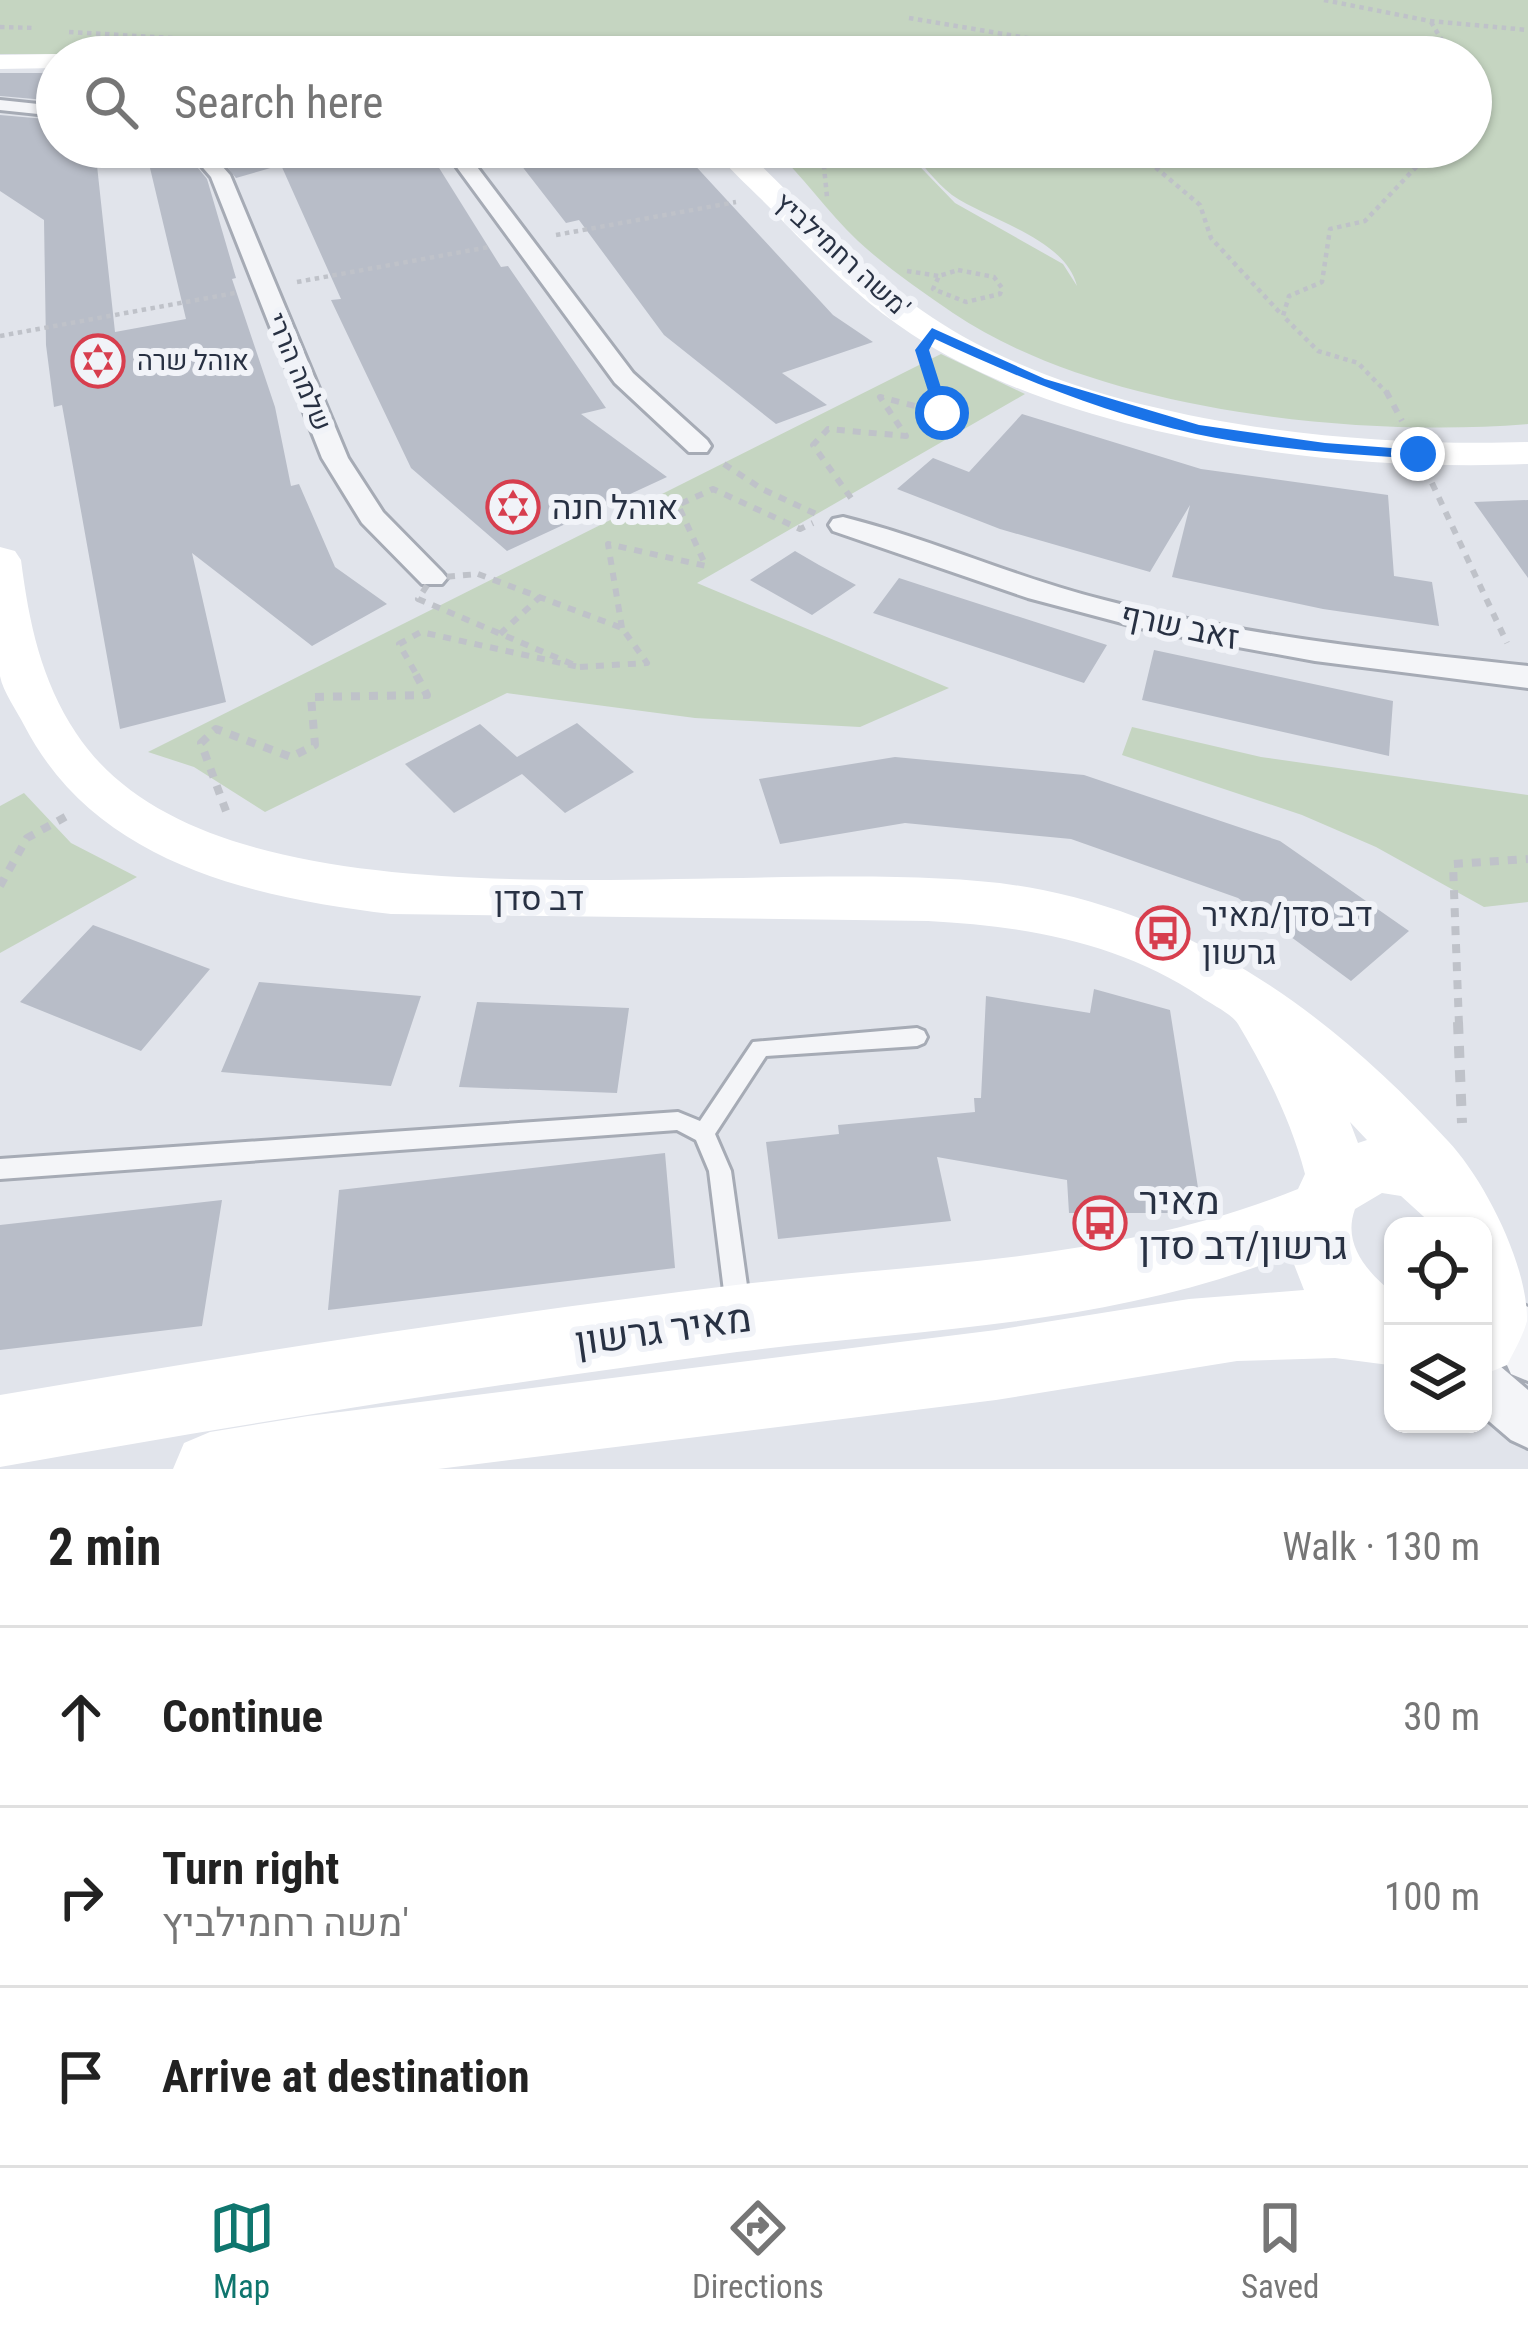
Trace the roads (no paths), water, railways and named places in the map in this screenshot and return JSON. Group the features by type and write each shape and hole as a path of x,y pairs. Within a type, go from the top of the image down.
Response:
{"street":[{"path":"0,62 36,61"},
{"path":"0,105 36,109"},
{"name":"שלמה הררי","path":"214,168 335,458 353,491 395,544 432,578"},
{"path":"467,168 624,378 698,446"},
{"name":"משה רחמילביץ'","path":"748,168 896,306 932,332 1040,382 1198,429 1325,448 1418,454 1528,453"},
{"name":"זאב שרף","path":"833,522 1031,589 1171,625 1295,648 1526,677"},
{"name":"דב סדן","path":"0,560 22,676 44,721 104,796 142,824 240,871 391,894 897,900 1042,911 1099,926 1198,964 1340,1069 1478,1195 1512,1246 1514,1321"},
{"name":"דב סדן","path":"1242,993 1309,1091 1325,1128 1329,1196 1318,1233 1324,1259 1358,1309 1384,1328"},
{"name":"מאיר גרשון","path":"0,1430 232,1389 740,1318 992,1293 1180,1261 1241,1244 1329,1196 1372,1166 1394,1165 1478,1195"},
{"path":"210,1469 598,1414 1011,1363 1210,1328 1329,1320 1384,1330"},
{"path":"1492,1391 1528,1423"}],"lane":[{"path":"704,1132 760,1048 917,1037"},
{"path":"0,1169 678,1121 704,1132 720,1171 740,1318"}],"place":[{"name":"אוהל שרה","path":"98,361"},
{"name":"אוהל חנה","path":"513,507"},
{"name":"דב סדן/מאיר גרשון","path":"1163,933"},
{"name":"מאיר גרשון/דב סדן","path":"1100,1223"}]}
